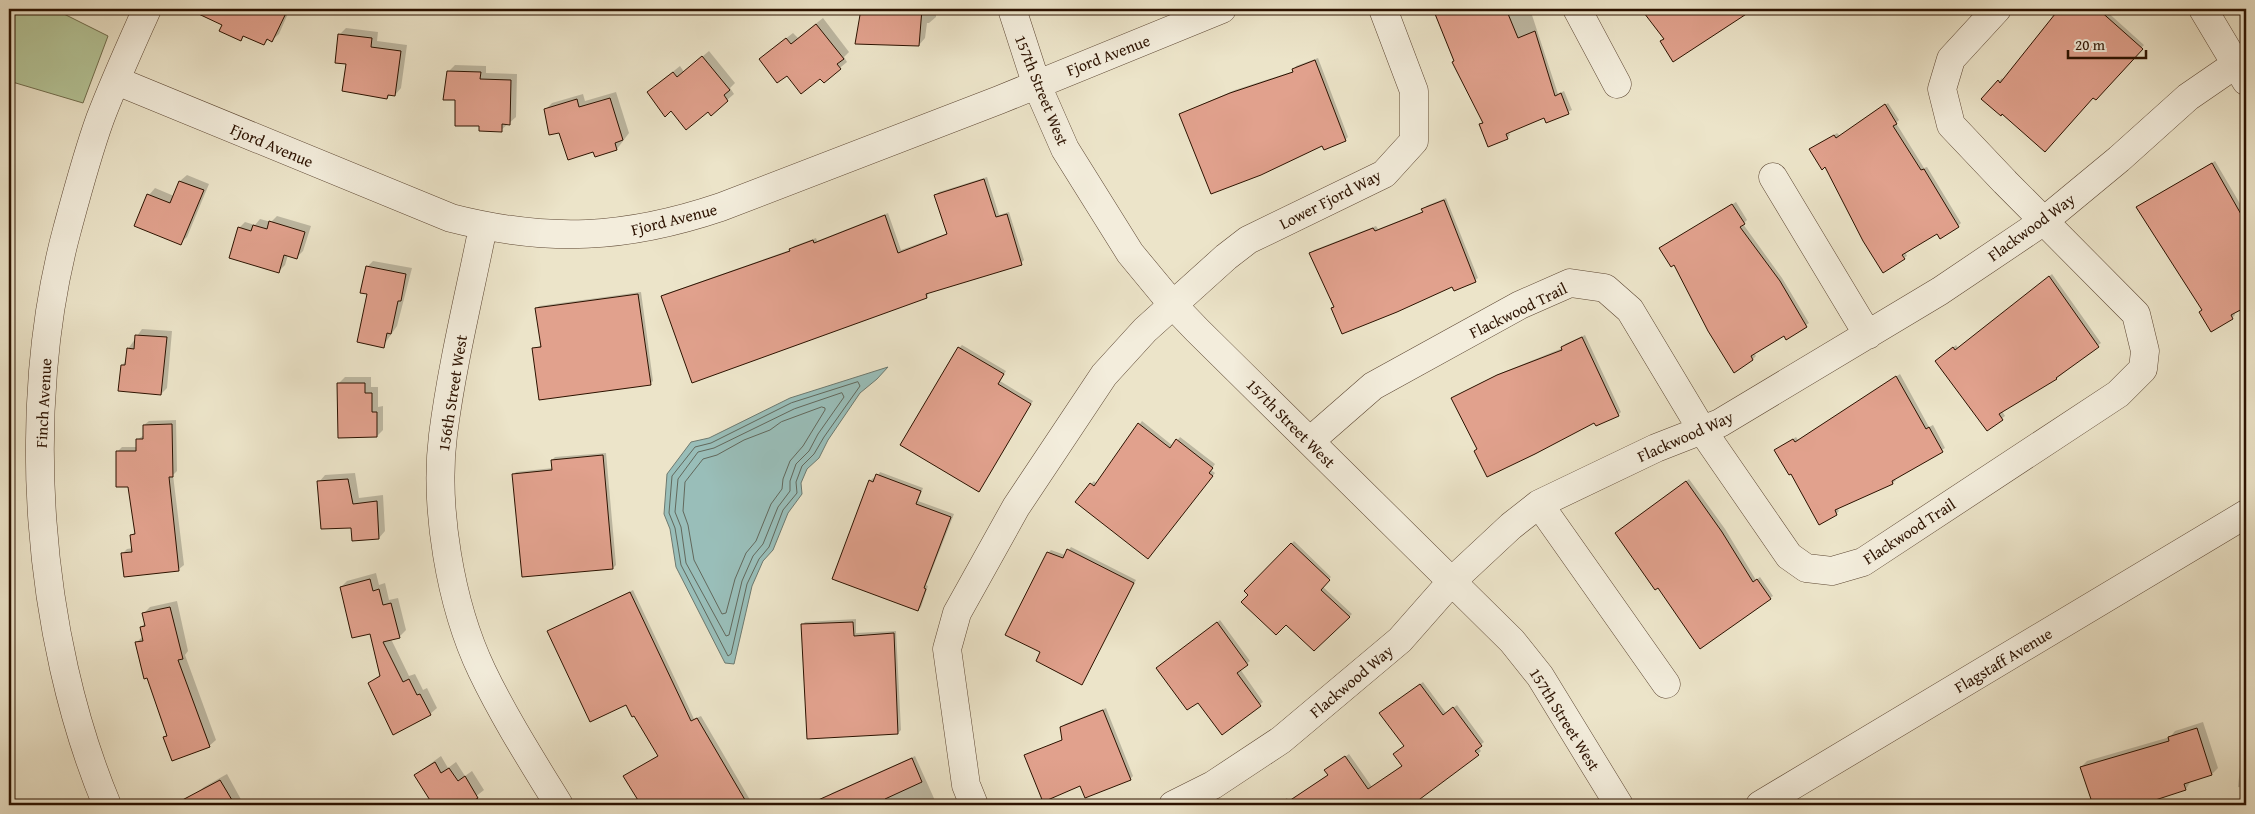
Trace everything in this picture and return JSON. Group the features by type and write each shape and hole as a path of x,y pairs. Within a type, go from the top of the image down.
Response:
{"street":[{"name":"Finch Avenue","path":"107,805 80,730 60,648 46,566 40,465 45,364 56,281 66,231 90,150 146,9"},
{"name":"157th Street West","path":"1012,9 1036,83 1054,127 1065,149 1130,253 1173,305 1499,627 1540,676 1619,805"},
{"name":"Fjord Avenue","path":"117,81 413,204 452,218 484,226 566,236 602,234 680,221 721,207 990,104 1036,83 1222,9"},
{"name":"Lower Fjord Way","path":"1173,305 1226,257 1248,240 1384,174 1414,140 1414,91 1383,9"},
{"path":"1577,9 1617,84"},
{"name":"Flackwood Trail","path":"1310,441 1373,386 1520,305 1570,283 1605,288 1630,310 1702,430 1789,556 1806,568 1832,571 1864,562 2118,394 2143,369 2145,351 2136,314 1951,125 1942,89 1950,59 1996,9"},
{"path":"2203,9 2241,72"},
{"name":"Flackwood Way","path":"1173,805 1213,785 1281,740 1400,640 1452,581 1511,526 1539,504 1656,448 1720,423 1940,291 2044,221 2119,160 2188,97 2241,72"},
{"path":"1773,177 1868,335"},
{"name":"156th Street West","path":"484,226 451,380 442,436 440,486 446,552 455,592 481,670 504,714 559,805"},
{"path":"974,805 966,785 947,649 957,613 1016,507 1104,375 1145,330 1173,305"},
{"path":"1539,504 1666,684"},
{"name":"Flagstaff Avenue","path":"1760,805 2246,514"}],"green space":[{"path":"9,9 54,9 108,36 83,103 9,81"}],"water":[{"path":"888,367 860,393 828,440 819,458 807,469 801,483 802,494 788,513 773,550 763,561 752,586 734,664 725,663 676,567 670,529 664,514 667,474 691,442 709,438 790,398"}],"building":[{"path":"188,9 288,9 272,42 267,39 264,45 243,36 241,41 219,31 222,25"},
{"path":"861,9 922,9 919,46 855,44"},
{"path":"1433,9 1506,9 1518,38 1535,31 1555,96 1561,93 1569,114 1546,123 1544,118 1506,134 1508,139 1488,147 1479,124 1483,123 1452,62 1454,61"},
{"path":"1641,9 1754,9 1673,62 1660,41 1664,39"},
{"path":"2059,9 2098,9 2143,49 2096,100 2093,98 2045,152 2002,114 2001,116 1981,99 1998,80 2000,83"},
{"path":"816,24 844,59 837,64 841,69 824,83 820,79 801,94 787,76 777,83 759,59 786,38 791,44"},
{"path":"338,34 372,38 371,47 401,51 395,96 388,95 387,99 342,91 346,64 335,63"},
{"path":"702,56 730,90 724,95 728,101 711,116 708,112 686,130 671,111 665,117 647,92 673,72 677,77"},
{"path":"1315,60 1346,141 1324,150 1322,146 1261,175 1211,194 1179,114 1230,93 1293,72 1292,69"},
{"path":"447,71 481,72 480,79 511,80 510,125 502,124 502,132 479,131 479,126 455,126 455,100 443,100"},
{"path":"610,98 623,140 615,143 617,150 595,157 593,152 568,160 559,133 549,135 544,109 577,99 579,107"},
{"path":"1885,104 1897,124 1893,126 1921,170 1924,169 1959,227 1940,239 1937,234 1902,255 1905,259 1883,273 1863,241 1825,167 1822,170 1809,149 1834,135 1836,138"},
{"path":"2212,163 2246,223 2246,307 2231,315 2233,319 2211,332 2199,312 2202,310 2136,207"},
{"path":"984,179 996,217 1007,214 1022,265 926,294 927,298 692,383 661,296 790,251 789,249 813,240 814,243 885,215 898,253 947,234 934,195"},
{"path":"179,181 204,190 181,245 134,226 147,194 170,203"},
{"path":"1444,200 1476,282 1454,291 1452,287 1342,334 1331,308 1334,307 1309,253 1373,228 1375,231 1423,212 1421,209"},
{"path":"1732,204 1745,224 1740,227 1780,281 1807,327 1786,340 1784,336 1751,356 1753,360 1734,373 1708,331 1674,265 1671,267 1659,248"},
{"path":"269,221 305,232 297,259 284,255 279,273 229,258 238,227 251,231 253,225 267,229"},
{"path":"366,266 406,274 401,301 398,301 391,334 387,333 384,348 357,342 367,294 360,293"},
{"path":"2049,276 2099,347 2057,379 1999,414 2003,420 1987,431 1935,361 1953,347 1955,350"},
{"path":"638,294 651,385 539,400 532,348 541,347 535,308"},
{"path":"135,335 167,337 161,395 118,391 121,365 125,365 127,348 134,349"},
{"path":"1582,337 1619,416 1596,426 1594,423 1487,477 1474,451 1477,449 1451,398 1497,375 1562,350 1561,347"},
{"path":"958,347 1004,374 998,384 1031,404 979,492 900,445"},
{"path":"1896,376 1926,429 1929,427 1943,452 1892,481 1893,484 1835,510 1837,515 1819,525 1791,474 1789,475 1774,450 1793,439 1795,442"},
{"path":"337,383 365,383 365,393 372,393 372,412 377,412 377,437 338,438"},
{"path":"1138,423 1170,448 1176,439 1213,468 1209,473 1213,476 1148,559 1075,502 1090,483 1094,486"},
{"path":"172,424 173,477 169,477 179,571 124,577 121,553 132,552 130,535 135,534 128,487 116,487 116,451 136,451 136,439 143,439 143,425"},
{"path":"603,455 613,569 522,577 512,474 552,470 551,460"},
{"path":"876,474 921,491 916,504 951,517 924,588 926,589 918,611 832,579 869,480 873,482"},
{"path":"348,479 353,504 377,501 379,539 352,541 351,528 321,529 317,481"},
{"path":"1686,481 1722,532 1753,582 1757,579 1771,599 1700,649 1658,588 1655,590 1615,533"},
{"path":"1291,543 1330,580 1321,590 1350,617 1314,651 1286,625 1276,635 1241,602 1248,595 1244,591"},
{"path":"1067,549 1134,583 1082,685 1036,661 1040,652 1005,635 1047,552 1063,558"},
{"path":"370,579 373,591 379,589 383,605 391,603 400,638 383,642 403,682 409,679 417,695 420,694 431,715 393,735 368,683 380,676 370,634 352,638 340,587"},
{"path":"630,592 691,721 697,718 748,805 641,805 623,776 658,756 634,716 632,717 626,705 590,722 547,631"},
{"path":"170,607 183,659 178,660 210,747 172,761 163,737 167,736 147,678 144,679 135,642 143,641 140,627 145,626 142,613"},
{"path":"853,622 854,636 894,633 898,734 807,739 801,624"},
{"path":"1217,622 1248,665 1237,673 1261,706 1222,735 1198,703 1187,710 1156,668"},
{"path":"1420,684 1443,715 1453,707 1482,746 1475,751 1479,755 1412,805 1283,805 1328,775 1324,770 1345,756 1368,789 1402,766 1393,754 1404,746 1379,713"},
{"path":"1103,710 1131,780 1085,798 1080,786 1043,802 1024,755 1062,740 1060,727"},
{"path":"2197,728 2212,775 2184,784 2186,790 2140,805 2093,805 2080,767 2169,741 2168,737"},
{"path":"912,758 922,782 885,799 888,805 807,805"},
{"path":"435,762 441,773 449,768 458,781 465,776 478,798 467,805 433,805 414,775"},
{"path":"220,780 235,805 173,805"}]}
